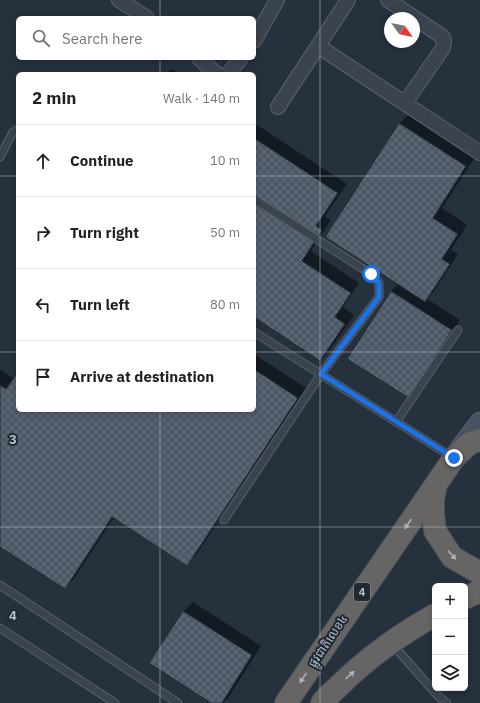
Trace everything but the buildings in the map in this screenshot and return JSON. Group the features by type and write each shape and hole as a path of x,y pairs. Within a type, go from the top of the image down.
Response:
{"highway":[{"name":"ផ្លូវជាតិលេខ៤","path":"286,703 437,480 454,458 470,443 480,440"},
{"path":"437,480 433,499 435,531 452,558 480,573"},
{"path":"468,597 480,591"},
{"path":"326,702 348,677 370,658 432,617"}],"main road":[{"path":"454,458 480,424"}],"street":[{"path":"119,0 144,16"},
{"path":"256,37 277,0"},
{"path":"278,107 348,0"},
{"path":"388,0 443,37 444,41 442,48 405,103"},
{"path":"318,46 480,153"},
{"path":"200,60 215,72"},
{"path":"230,72 239,60"}],"lane":[{"path":"0,157 13,132 16,130"},
{"path":"224,520 321,374 379,297 379,283 371,274 256,200"},
{"path":"396,422 458,330"},
{"path":"256,333 454,458"},
{"path":"0,584 178,703"},
{"path":"0,628 114,703"},
{"path":"391,643 438,696 447,703"}],"route":[{"path":"371,274 379,283 379,297 321,374 454,458"}]}
